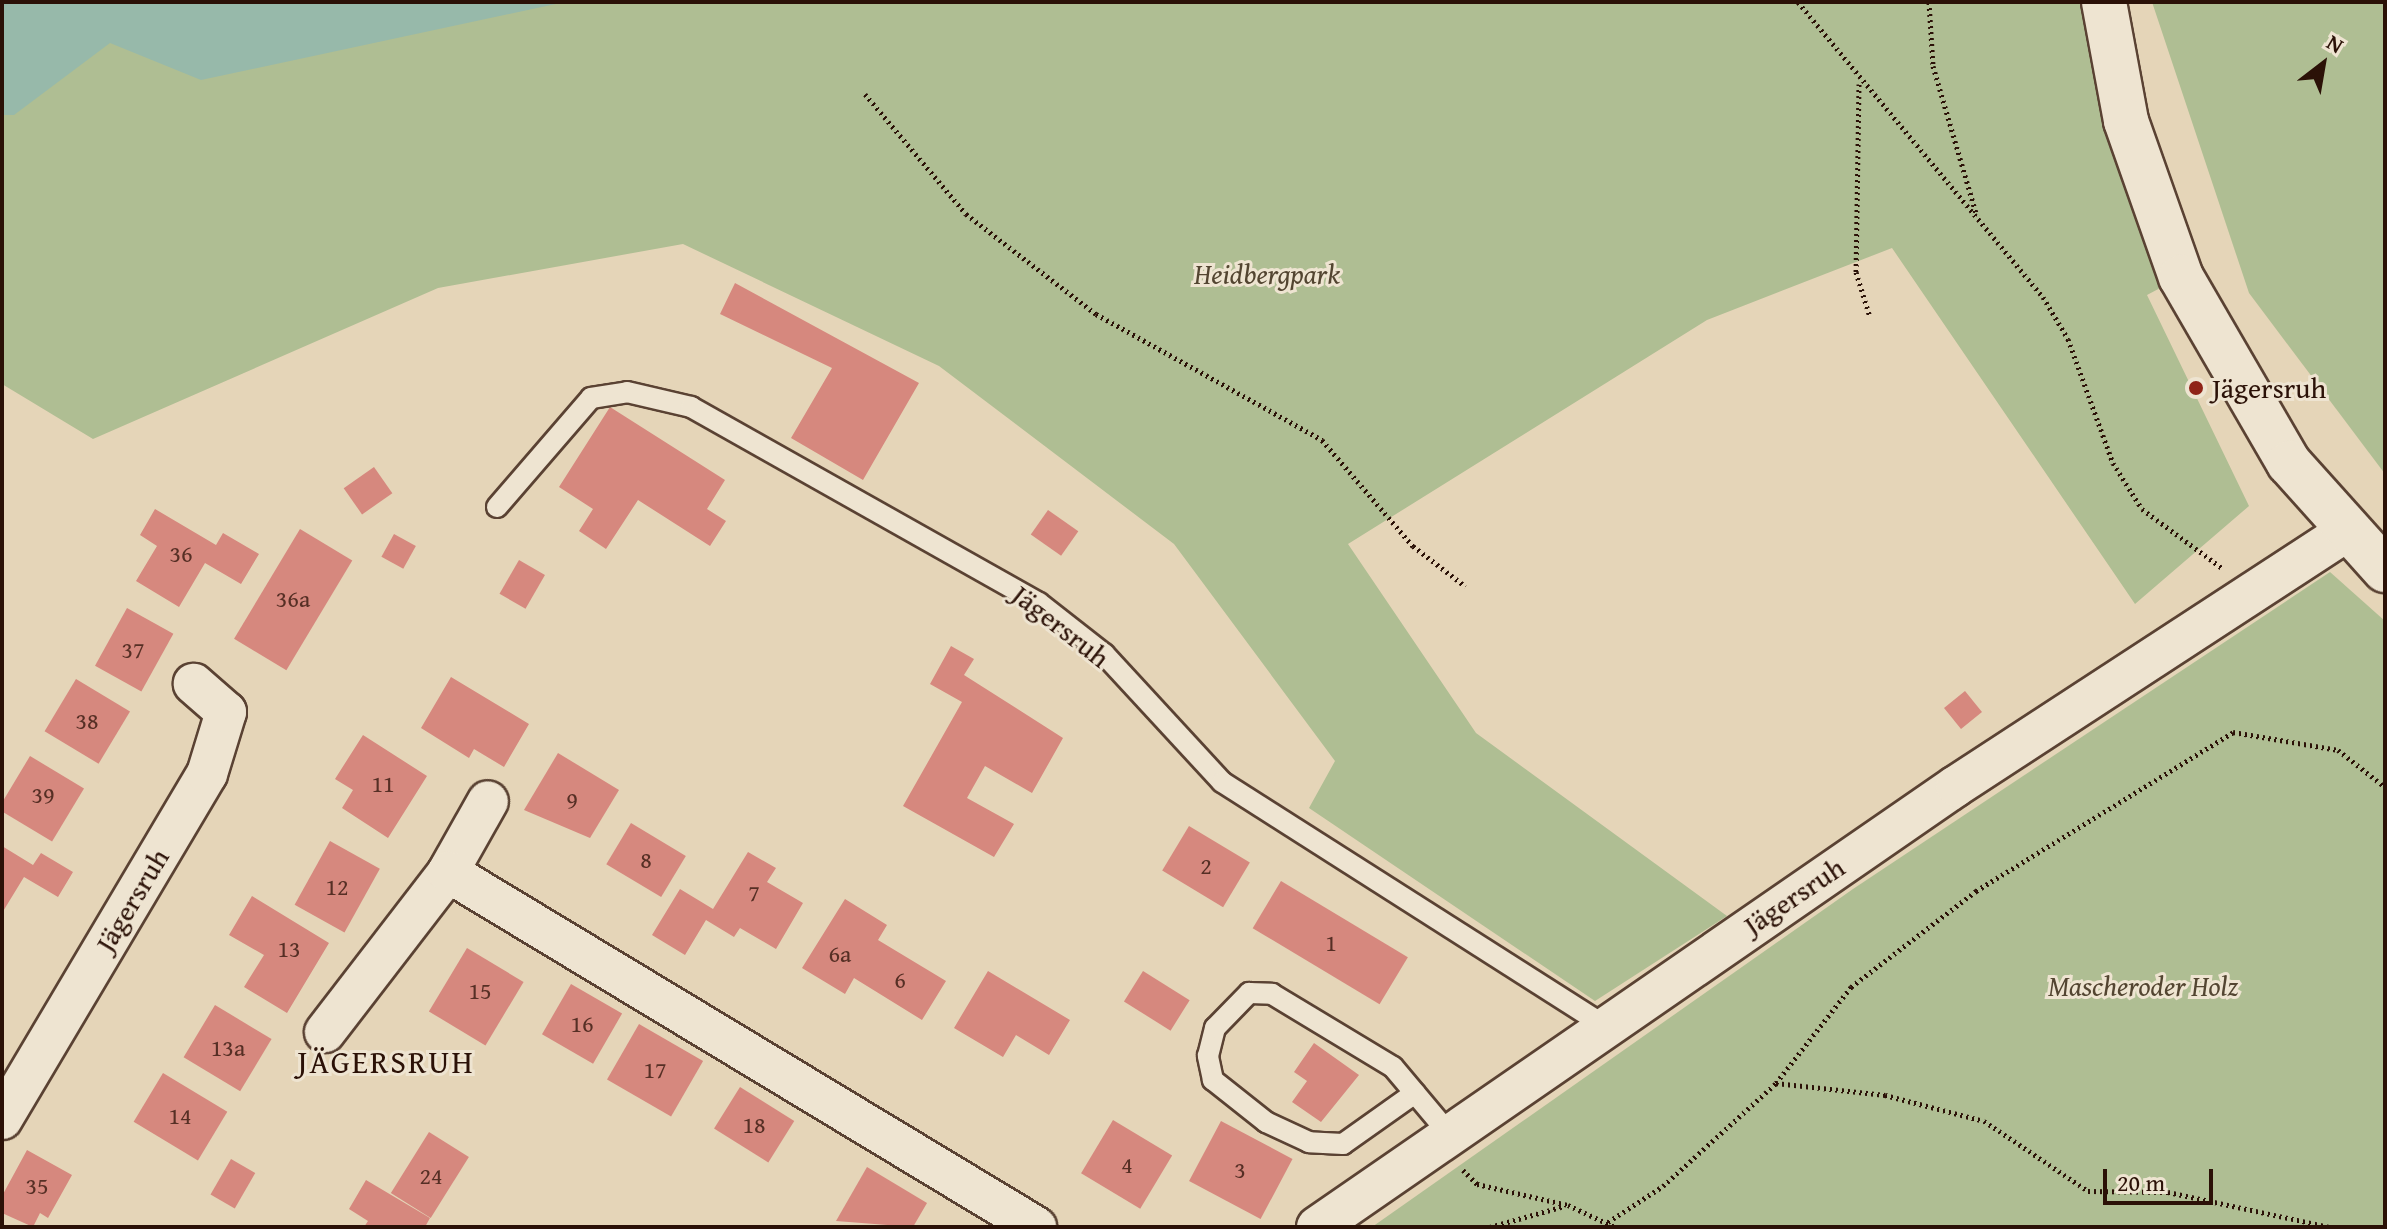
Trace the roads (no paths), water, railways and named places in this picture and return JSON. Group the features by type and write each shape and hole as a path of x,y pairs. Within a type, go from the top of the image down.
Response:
{"main road":[{"path":"2104,2 2126,121 2181,277 2289,463 2385,570"}],"street":[{"name":"Jägersruh","path":"1317,1227 1956,786 2260,592 2347,531"},
{"name":"Jägersruh","path":"2,1119 207,774 226,712 194,684"},
{"path":"325,1032 448,872 488,801"},
{"path":"448,872 1036,1227"}],"lane":[{"name":"Jägersruh","path":"497,507 591,398 627,392 691,407 1039,603 1104,654 1222,782 1605,1026"},
{"path":"1415,1093 1343,1144 1309,1142 1266,1122 1213,1080 1208,1056 1215,1028 1249,993 1272,994 1367,1048 1415,1093 1444,1139"}],"place":[{"name":"Jägersruh","path":"2196,388"}],"district":[{"name":"JÄGERSRUH","path":"386,1062"}],"park label":[{"name":"Heidbergpark","path":"1267,274"},
{"name":"Mascheroder Holz","path":"2143,986"}]}
